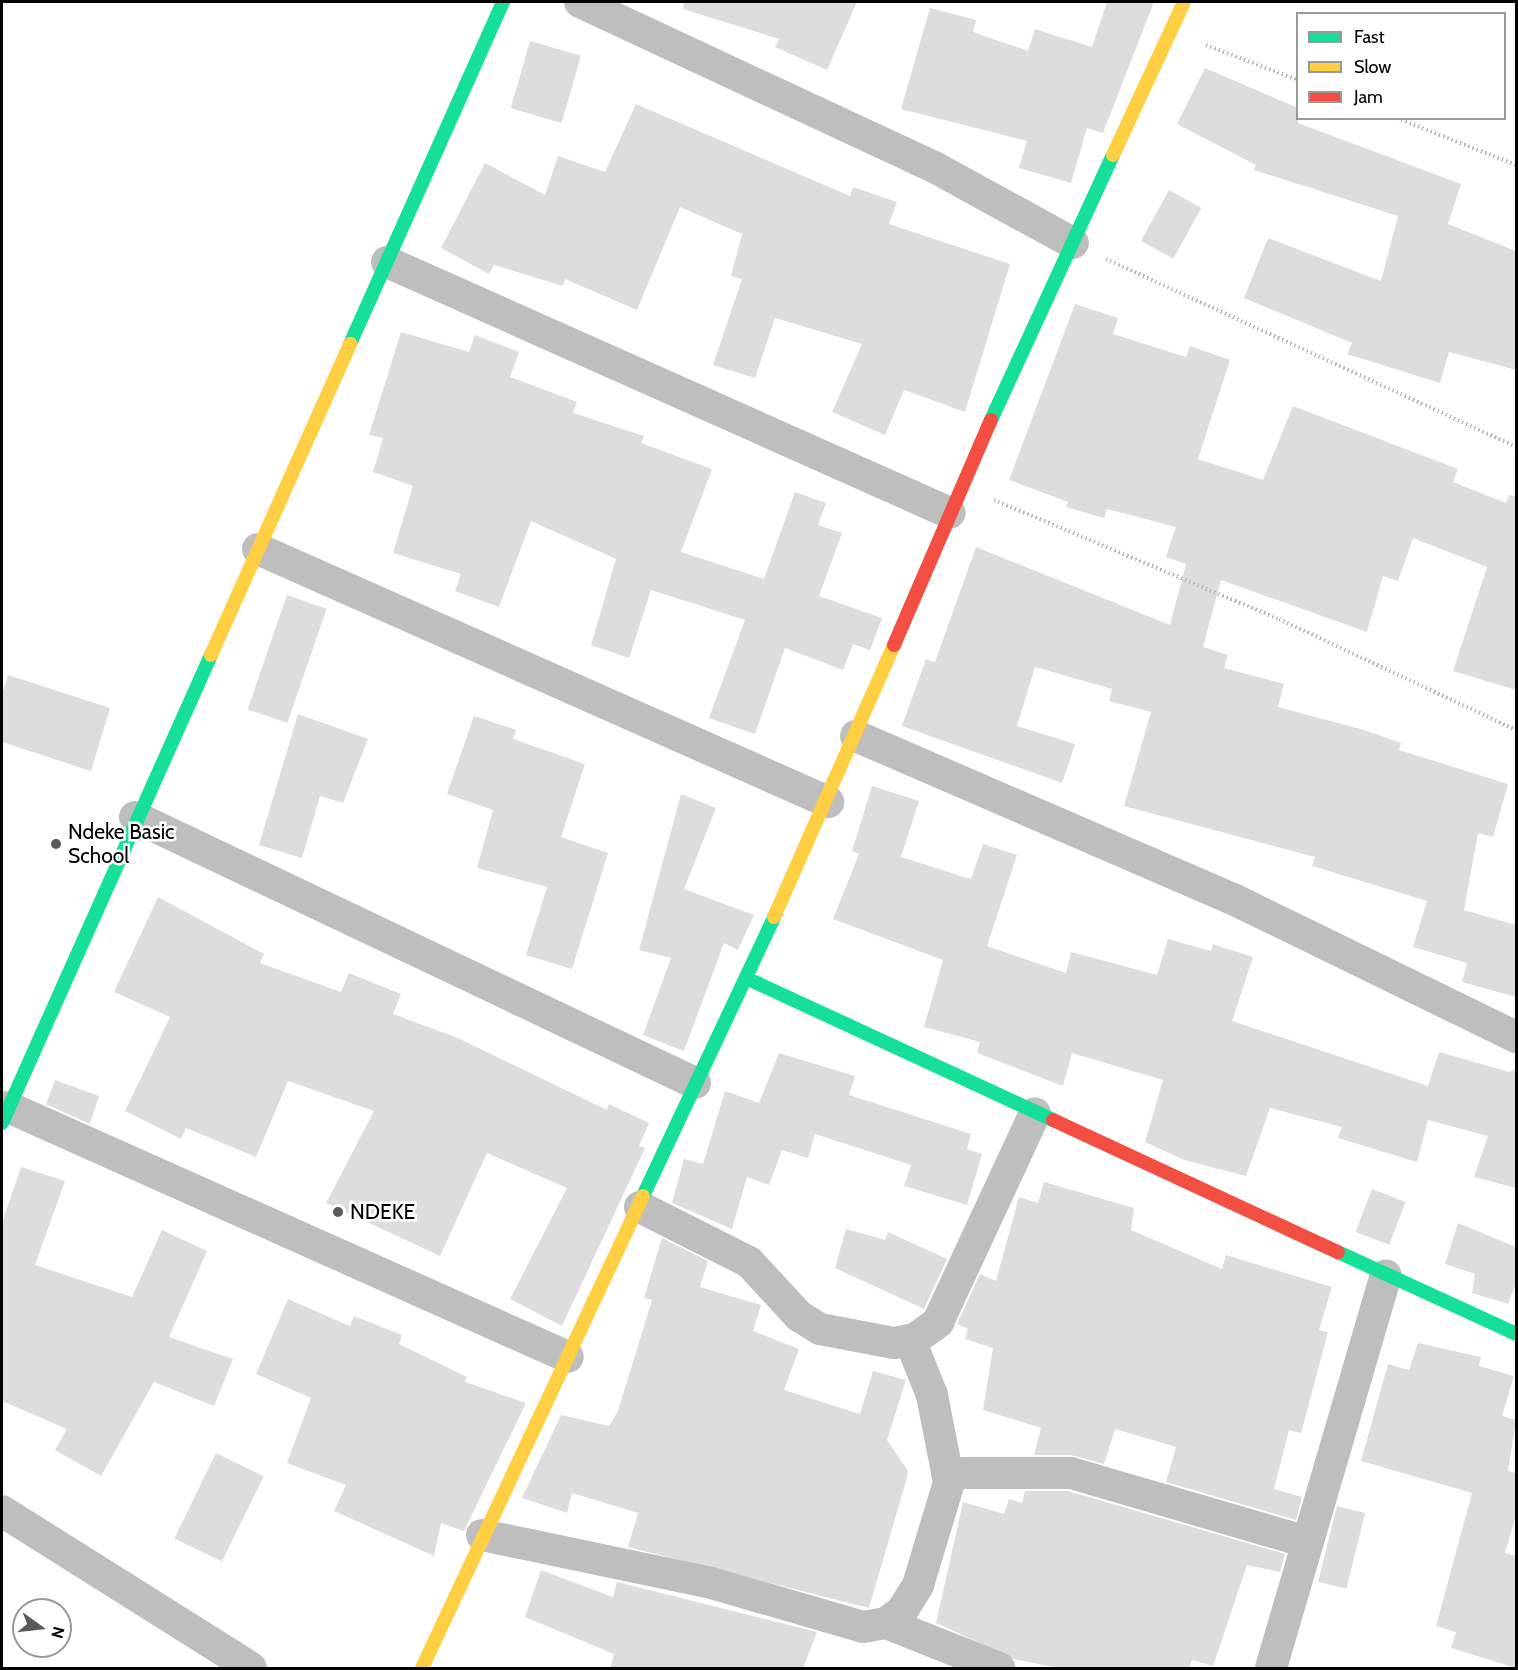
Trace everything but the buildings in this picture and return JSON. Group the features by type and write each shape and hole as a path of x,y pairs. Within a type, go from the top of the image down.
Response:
{"street":[{"path":"503,2 258,549 135,817 5,1115 568,1357"},
{"path":"580,2 936,168 1073,243"},
{"path":"422,1668 482,1535 640,1207 695,1083 828,802 956,499 1184,2"},
{"path":"387,262 956,499"},
{"path":"258,549 828,802"},
{"path":"856,736 1233,899 1516,1036"},
{"path":"135,817 695,1083"},
{"path":"746,978 1516,1334"},
{"path":"640,1207 749,1262 799,1316 820,1329 894,1343 910,1340 938,1322 1035,1113"},
{"path":"1271,1668 1386,1275"},
{"path":"482,1535 711,1583 863,1627 886,1623 902,1611 918,1584 947,1473 932,1395 910,1340"},
{"path":"947,1473 1071,1473 1307,1542"},
{"path":"2,1511 251,1668"},
{"path":"886,1623 999,1668"}],"path":[{"path":"1171,31 1296,79"},
{"path":"1402,120 1516,165"},
{"path":"1073,243 1228,319 1516,447"},
{"path":"956,499 1279,619 1516,730"}],"traffic: fast":[{"path":"350,344 503,2"},
{"path":"991,420 1113,155"},
{"path":"2,1123 211,655"},
{"path":"643,1196 774,917"},
{"path":"746,978 1053,1120"},
{"path":"1338,1252 1516,1334"}],"traffic: slow":[{"path":"1113,155 1184,2"},
{"path":"211,655 350,344"},
{"path":"774,917 894,645"},
{"path":"422,1668 643,1196"}],"traffic: jam":[{"path":"894,645 991,420"},
{"path":"1053,1120 1338,1252"}],"place":[{"name":"Ndeke Basic School","path":"56,844"},
{"name":"NDEKE","path":"338,1212"}]}
